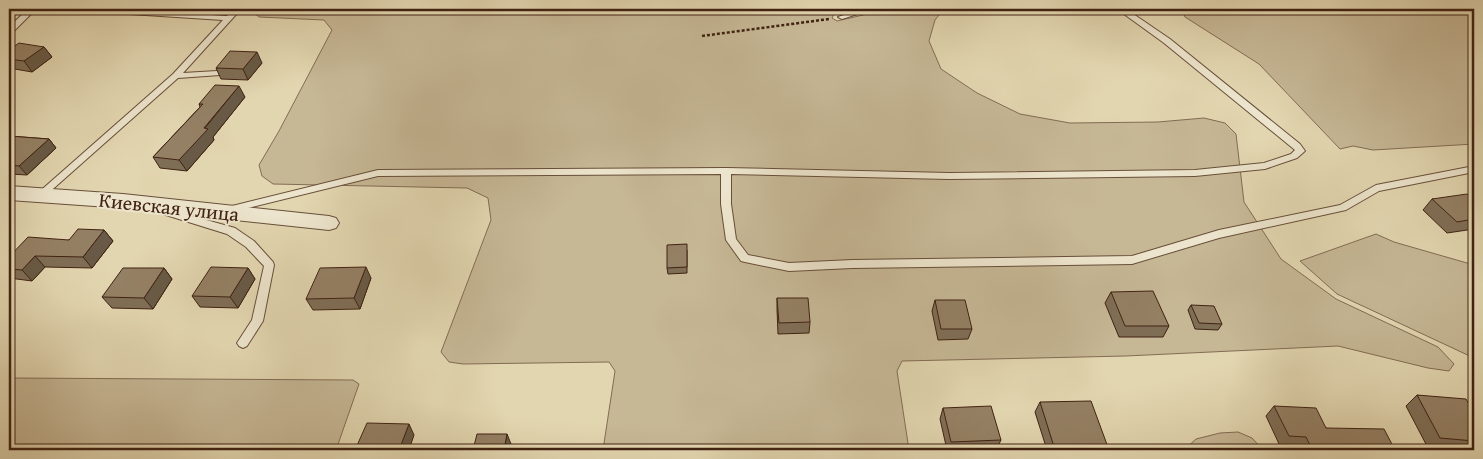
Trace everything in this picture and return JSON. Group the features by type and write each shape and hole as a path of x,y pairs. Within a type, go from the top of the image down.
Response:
{"street":[{"name":"Киевская улица","path":"9,194 42,194 124,201 329,223"}],"lane":[{"path":"9,31 32,9"},
{"path":"83,9 228,18"},
{"path":"42,194 176,76 237,9"},
{"path":"842,17 869,9"},
{"path":"218,212 378,174 726,171 949,176 1195,173 1265,166 1294,156 1300,151 1297,146 1168,41 1121,9"},
{"path":"176,76 217,73"},
{"path":"726,171 726,204 731,240 745,258 789,267 852,264 1132,260 1219,234 1344,208 1376,188 1474,169"},
{"path":"124,201 231,231 250,244 260,254 269,265 266,282 257,320 243,343"}],"path":[{"path":"702,36 842,17"}],"shaded area":[{"path":"254,9 852,9 834,14 832,18 837,21 899,9 944,9 935,20 929,41 941,69 977,93 1020,114 1070,123 1158,122 1204,118 1225,123 1236,134 1244,202 1281,259 1336,299 1438,347 1454,364 1449,371 1428,368 1338,346 1126,356 902,361 897,371 909,450 603,450 615,371 609,362 463,364 449,362 441,352 491,220 488,198 467,188 273,184 262,176 259,165 332,30 324,20 259,17 253,12"},
{"path":"1199,9 1474,9 1474,144 1373,150 1353,146 1340,149 1259,64 1185,17 1183,12"},
{"path":"1376,234 1394,242 1474,265 1474,358 1337,294 1300,261"},
{"path":"9,378 353,380 359,384 336,450 9,450"},
{"path":"1238,432 1252,438 1263,450 1184,450 1196,439 1220,433"}],"building":[{"path":"19,43 44,47 24,61 9,59 9,50"},
{"path":"230,51 257,52 243,69 216,68"},
{"path":"215,85 239,86 204,128 208,129 179,160 153,157 203,104 199,104"},
{"path":"9,136 49,139 19,166 9,165"},
{"path":"1467,194 1474,201 1474,219 1457,222 1432,199"},
{"path":"78,229 104,230 83,257 35,256 22,270 9,269 9,257 28,237 69,240"},
{"path":"687,244 687,267 667,268 667,245"},
{"path":"211,267 248,268 230,297 192,296"},
{"path":"366,267 354,298 306,299 320,268"},
{"path":"123,268 164,268 144,298 102,297"},
{"path":"1153,291 1169,326 1125,326 1111,292"},
{"path":"777,298 808,298 810,322 779,323"},
{"path":"935,300 965,300 972,329 941,329"},
{"path":"1191,305 1214,306 1222,324 1199,323"},
{"path":"1417,395 1466,399 1474,413 1474,441 1440,438"},
{"path":"1091,401 1109,450 1055,450 1040,402"},
{"path":"991,406 1001,440 951,442 943,408"},
{"path":"1274,406 1316,408 1326,428 1384,429 1395,450 1312,449 1306,437 1289,436"},
{"path":"367,423 409,424 399,450 355,450"},
{"path":"477,434 507,434 504,450 473,450"}]}
